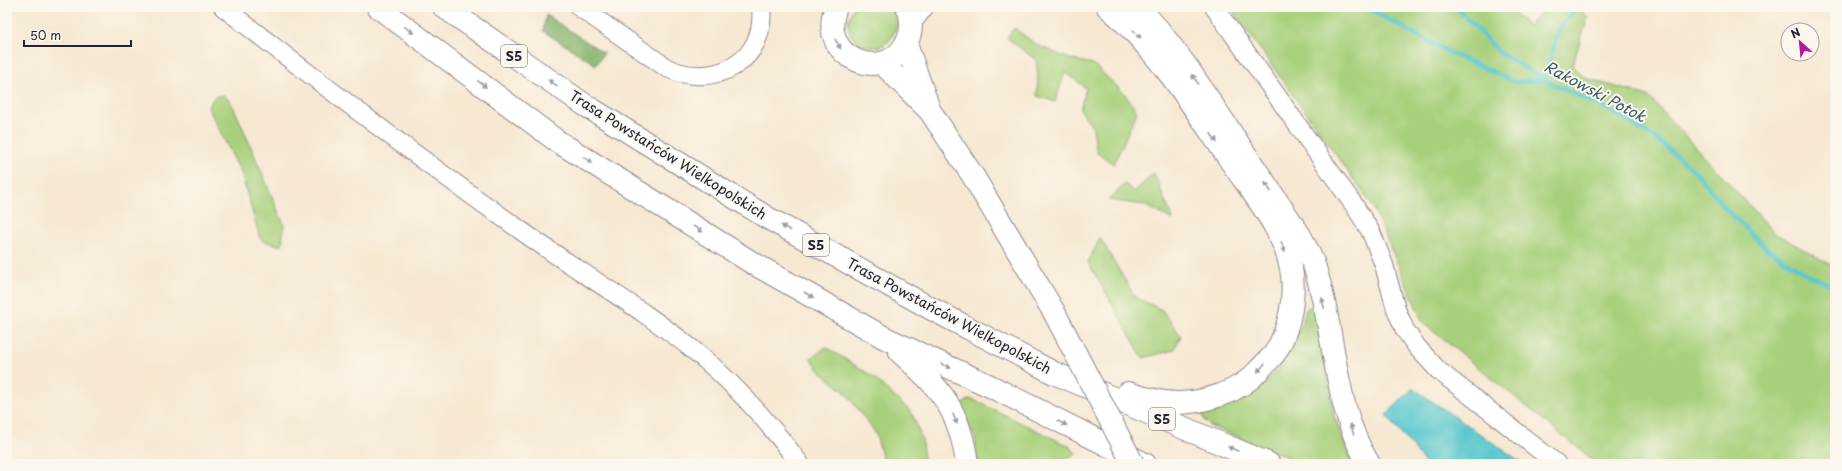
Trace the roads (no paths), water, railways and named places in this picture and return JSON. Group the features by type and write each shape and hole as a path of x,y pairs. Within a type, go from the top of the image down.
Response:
{"main road":[{"path":"378,7 557,140 750,262 885,338 990,386 1144,464"},
{"name":"Trasa Powstańców Wielkopolskich","path":"444,7 585,105 766,217 930,308 1054,373 1269,464"},
{"path":"836,7 832,20 833,33 838,45 846,55 857,61 869,64 882,63 892,59 906,44 910,33 913,12"},
{"path":"1054,373 1149,399 1178,403 1207,399 1232,389 1254,375 1274,353 1288,325 1293,296 1291,268 1281,240 1267,214 1190,101 1150,48 1108,7"},
{"path":"1138,7 1158,29 1187,67 1301,237 1314,264 1321,290 1349,418 1358,446 1369,464"},
{"path":"906,44 930,111"},
{"path":"882,63 930,111 972,176 1054,312 1133,464"},
{"path":"885,338 929,378 949,405 964,442 967,464"}],"street":[{"path":"223,7 345,102 517,228 662,326 698,354 767,420 800,464"},
{"path":"579,7 667,68 680,74 695,76 708,76 721,72 735,66 747,56 757,40 762,24 761,7"},
{"path":"1214,7 1349,198 1371,232 1384,266 1396,309 1405,330 1417,347 1438,370 1557,464"}],"water":[{"path":"1413,388 1524,464 1426,464 1386,415"}],"waterway":[{"path":"1361,7 1373,11 1450,53 1516,82 1545,80 1557,33 1575,7"},
{"name":"Rakowski Potok","path":"1456,7 1500,53 1545,80 1613,112 1655,138 1695,171 1727,210 1767,249 1810,276 1835,286"}]}
